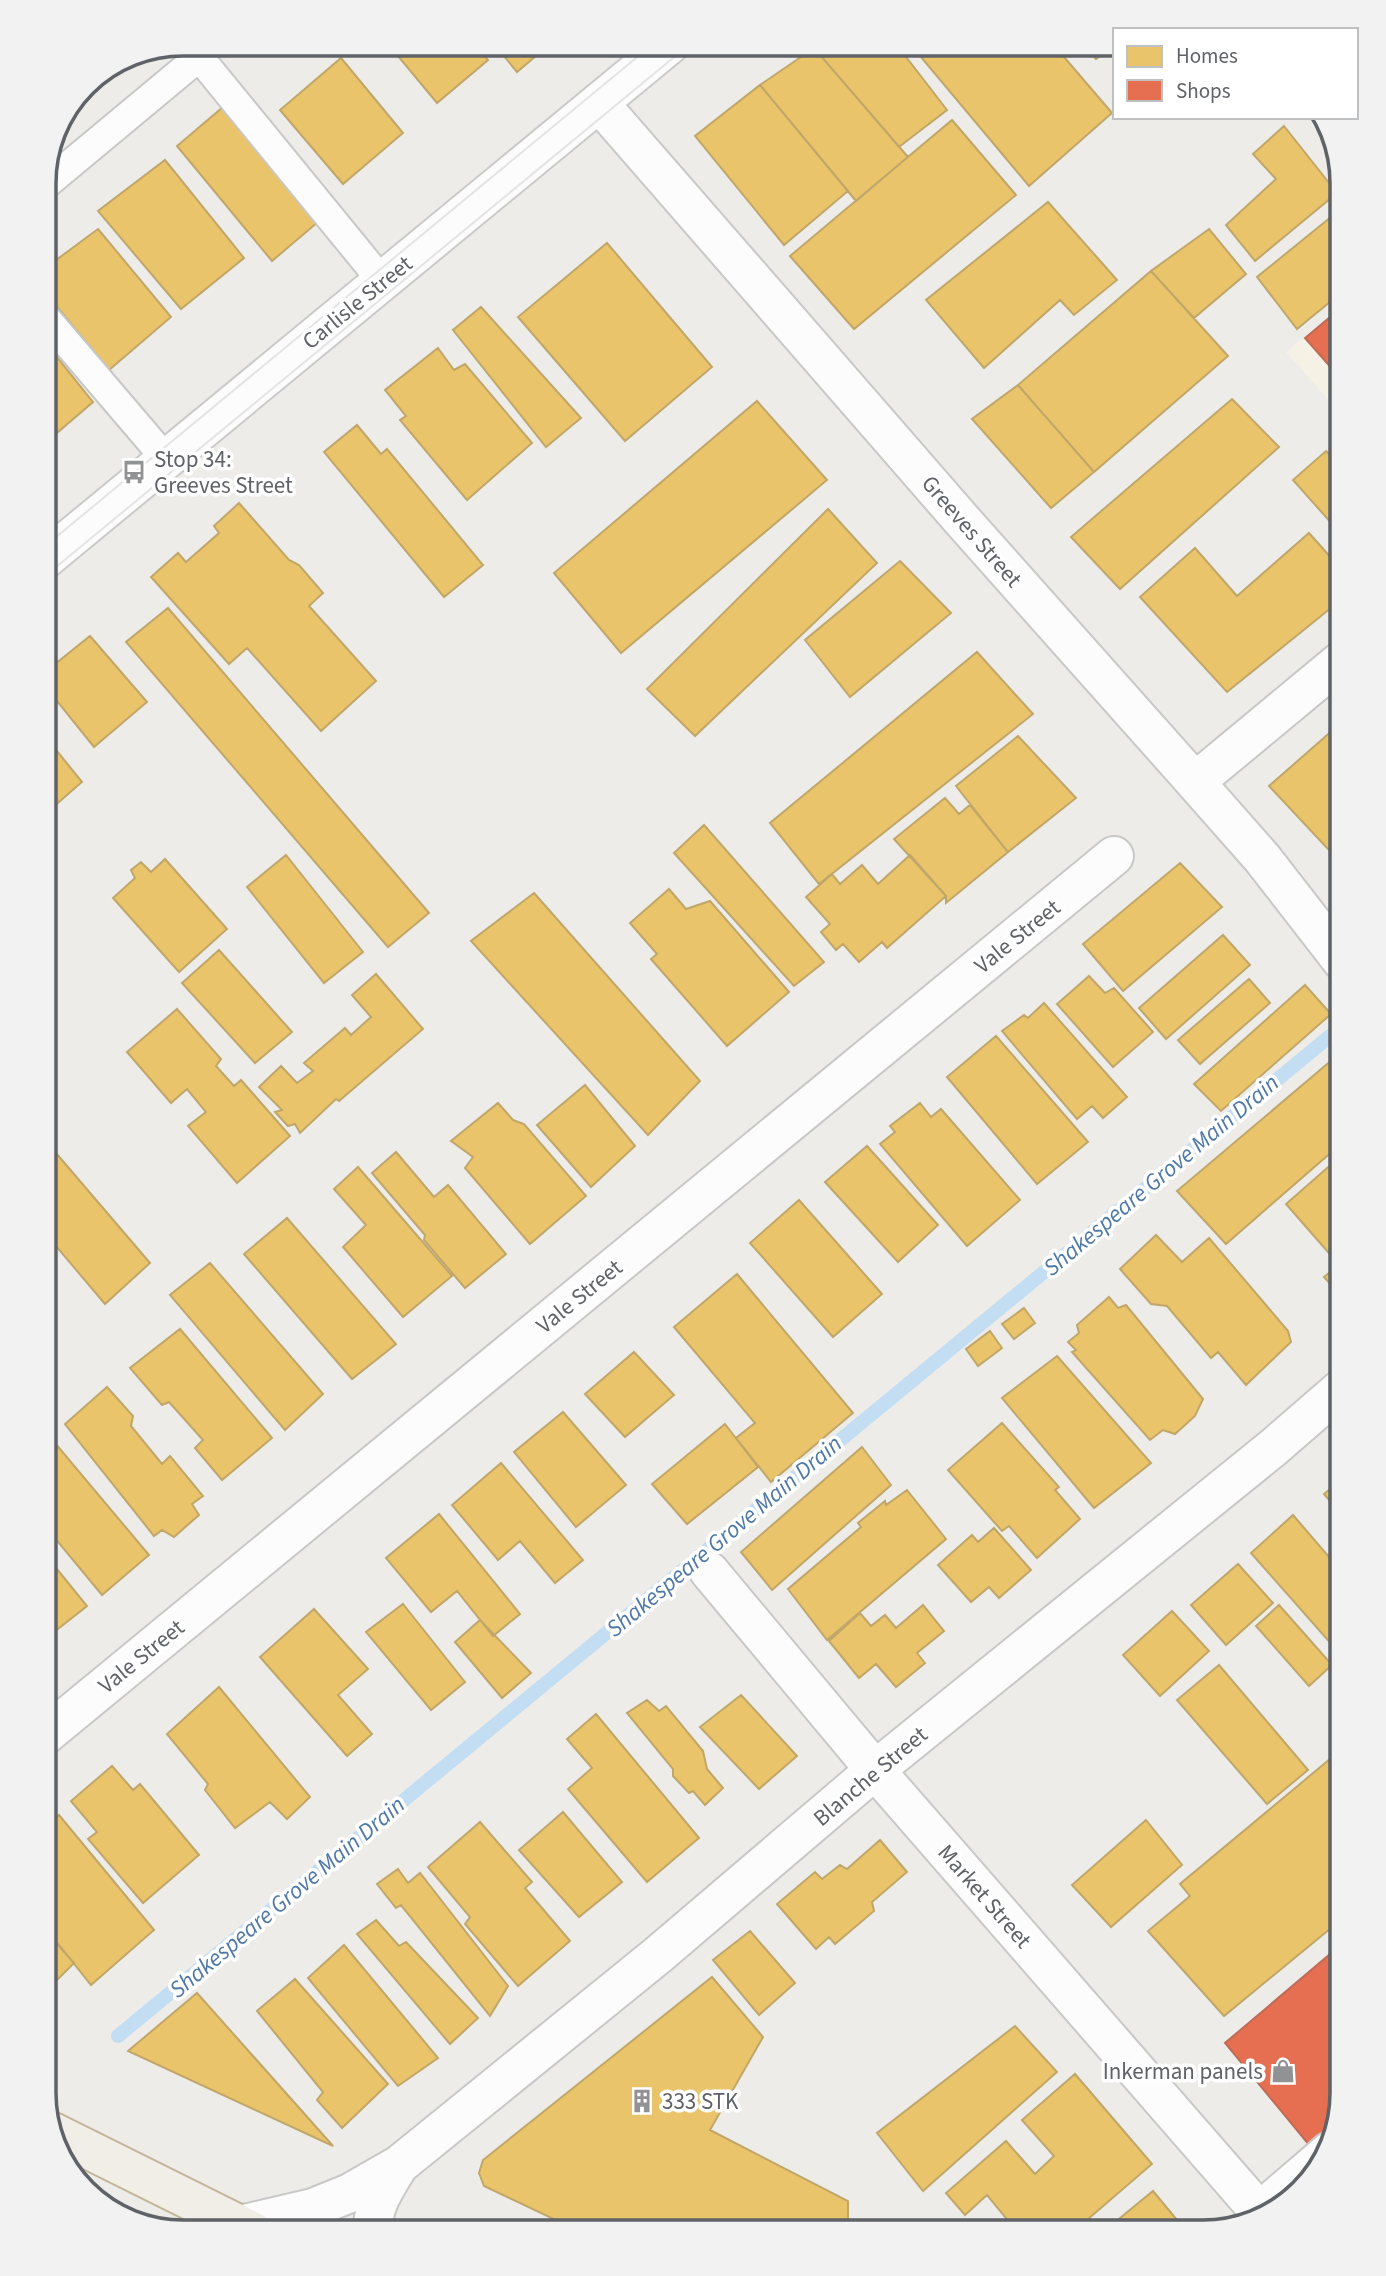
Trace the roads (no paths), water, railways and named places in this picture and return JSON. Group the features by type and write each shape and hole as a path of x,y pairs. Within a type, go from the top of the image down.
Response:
{"highway":[{"path":"64,2138 229,2220"}],"street":[{"name":"Carlisle Street","path":"56,550 656,56"},
{"name":"Greeves Street","path":"599,103 961,519 1262,858 1330,946"},
{"path":"1195,782 1330,670"},
{"name":"Vale Street","path":"56,1726 1114,856"},
{"name":"Blanche Street","path":"275,2220 351,2193 399,2165 658,1955 875,1770 1264,1456 1330,1398"},
{"name":"Market Street","path":"709,1571 875,1770 1257,2208"},
{"name":"Blanche Street","path":"374,2220 379,2200 399,2165"}],"lane":[{"path":"56,176 200,57 382,281"},
{"path":"56,330 166,459"},
{"path":"1282,2192 1301,2174"}],"waterway":[{"name":"Shakespeare Grove Main Drain","path":"118,2036 1330,1036"}],"tram line":[{"path":"56,537 638,56"},
{"path":"56,567 675,56"}],"place":[{"name":"Stop 34: Greeves Street","path":"134,472"},
{"name":"Inkerman panels","path":"1283,2071"},
{"name":"333 STK","path":"642,2101"}]}
